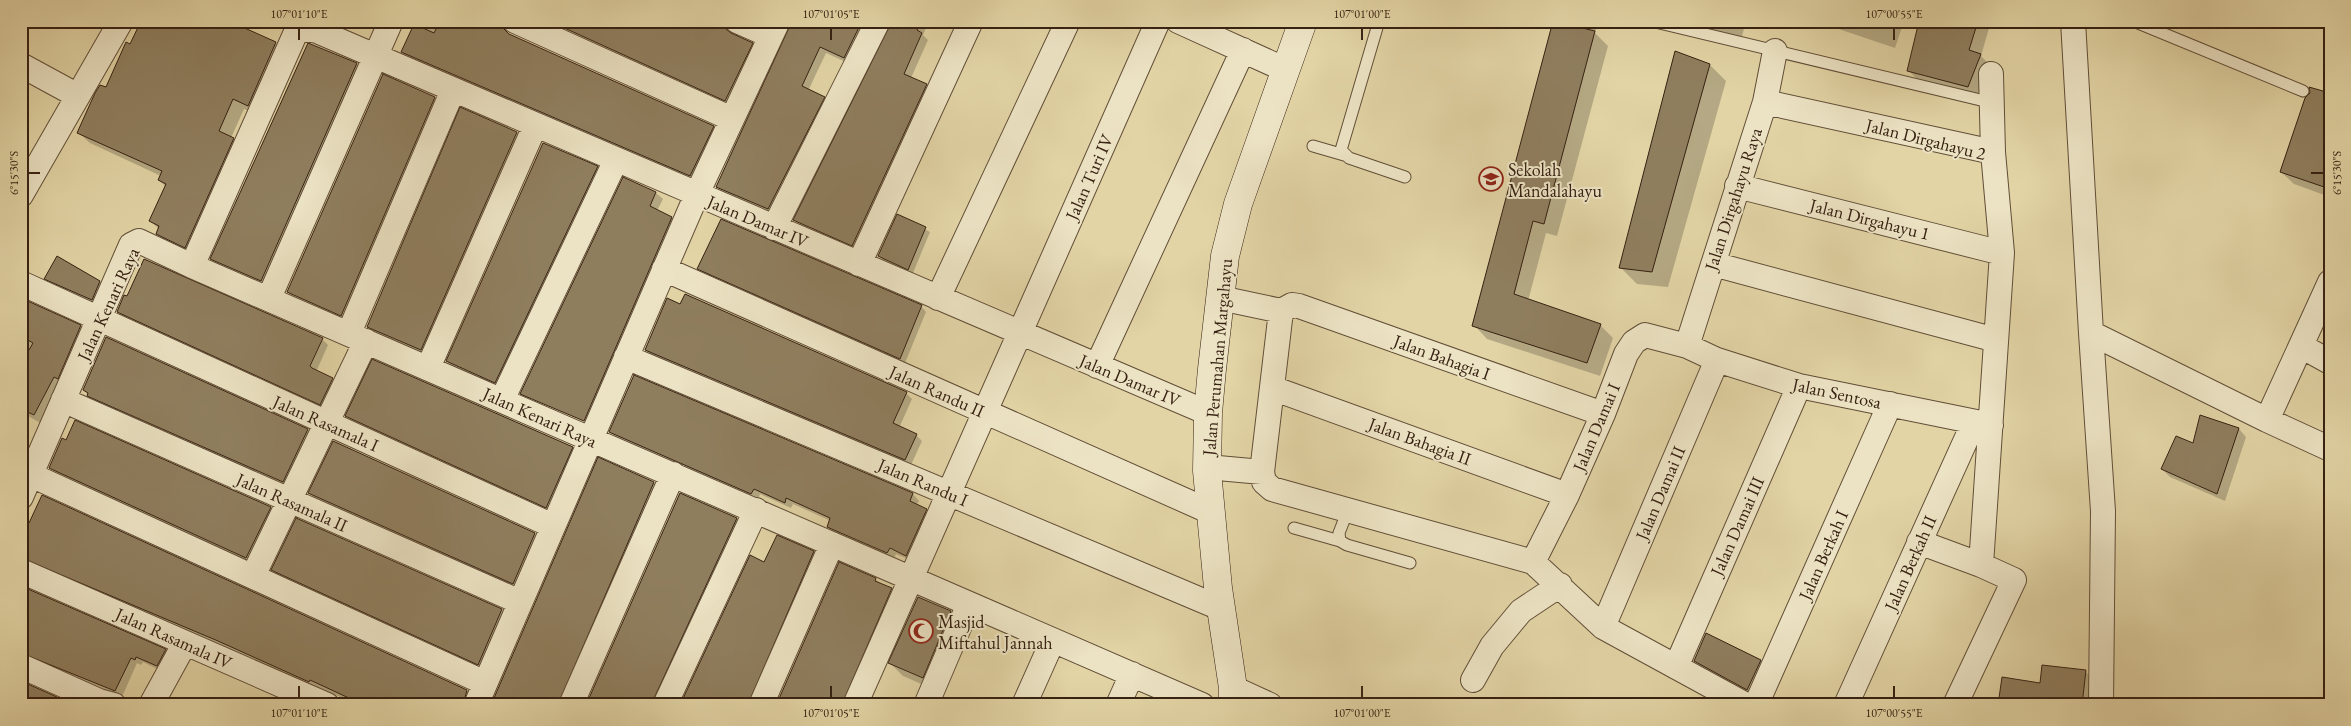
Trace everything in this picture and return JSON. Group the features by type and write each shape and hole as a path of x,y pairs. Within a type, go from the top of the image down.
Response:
{"street":[{"path":"21,195 121,21"},
{"path":"268,298 391,21"},
{"path":"515,21 732,119"},
{"path":"476,705 697,194 775,29 737,21"},
{"path":"774,228 878,21"},
{"path":"858,264 971,21"},
{"path":"938,298 1068,21"},
{"name":"Jalan Turi IV","path":"855,705 1158,21"},
{"name":"Jalan Perumahan Margahayu","path":"1233,697 1220,608 1210,512 1207,467 1208,413 1225,256 1238,204 1303,21"},
{"path":"2073,21 2103,512 2101,705"},
{"path":"1186,23 1286,70"},
{"name":"Jalan Damar IV","path":"192,266 296,32 307,29 317,31 1208,413"},
{"path":"1097,366 1243,50"},
{"name":"Jalan Dirgahayu Raya","path":"1686,346 1765,102 1775,51"},
{"path":"21,65 78,96"},
{"path":"1991,74 1993,152"},
{"path":"253,576 290,501 325,423 453,90"},
{"name":"Jalan Dirgahayu 2","path":"1765,102 1993,152 2002,253 1996,340 1982,423 1981,565"},
{"path":"428,368 535,126"},
{"path":"502,400 616,160"},
{"name":"Jalan Dirgahayu 1","path":"1737,186 2002,253"},
{"name":"Jalan Kenari Raya","path":"21,497 134,242 140,241 192,266 1202,705"},
{"path":"1712,264 1996,340"},
{"name":"Jalan Randu II","path":"664,269 1210,512"},
{"path":"2267,420 2330,282"},
{"name":"Jalan Rasamala I","path":"21,284 553,526"},
{"path":"1220,298 1281,312 1262,472 1264,482 1272,488 1533,562 1560,585 1603,627 1746,705"},
{"name":"Jalan Bahagia I","path":"1281,312 1292,305 1298,306 1603,414"},
{"path":"2091,333 2330,449"},
{"name":"Jalan Damai I","path":"1533,562 1567,495 1603,414 1626,354 1640,338 1650,335 1686,346"},
{"name":"Jalan Sentosa","path":"1686,346 1717,360 1799,386 1982,423"},
{"path":"2301,346 2330,362"},
{"name":"Jalan Randu I","path":"626,357 1220,608"},
{"name":"Jalan Damai II","path":"1603,627 1717,360"},
{"name":"Jalan Damai III","path":"1676,667 1799,386"},
{"name":"Jalan Bahagia II","path":"1272,388 1567,495"},
{"name":"Jalan Rasamala II","path":"63,400 520,602"},
{"name":"Jalan Berkah I","path":"1756,705 1890,404"},
{"name":"Jalan Berkah II","path":"1846,705 1919,542 1982,423"},
{"path":"1207,467 1262,472"},
{"path":"571,705 673,474"},
{"path":"31,475 486,683"},
{"path":"665,705 756,510"},
{"path":"1919,542 1981,565 2014,580 1955,705"},
{"path":"761,705 832,544"},
{"name":"Jalan Rasamala IV","path":"21,571 327,705"},
{"path":"1473,680 1492,646 1521,611 1560,585"},
{"path":"926,705 970,604"},
{"path":"1024,705 1052,640"},
{"path":"151,705 186,643"},
{"path":"21,666 103,704"},
{"path":"1118,705 1132,674"},
{"path":"1233,697 1270,705"}],"lane":[{"path":"1344,155 1341,150 1342,144 1380,21"},
{"path":"1651,21 1993,103"},
{"path":"2133,21 2303,91"},
{"path":"1313,146 1404,177"},
{"path":"1340,541 1339,533 1348,510"},
{"path":"1294,528 1410,564"}],"building":[{"path":"141,21 229,21 276,42 248,106 233,99 219,131 234,138 185,248 156,234 159,226 149,221 166,184 158,180 162,171 77,133 95,93 100,85 106,87 126,42 130,44"},
{"path":"440,21 500,21 509,34 714,126 690,176 401,52 414,24 434,33"},
{"path":"560,21 723,21 726,29 731,33 753,43 725,101 558,25"},
{"path":"792,21 862,21 844,58 820,47 802,86 825,97 768,209 716,187"},
{"path":"892,21 921,21 917,30 922,33 904,74 927,84 852,246 793,220"},
{"path":"1553,21 1595,31 1544,224 1533,221 1514,294 1601,324 1587,363 1472,326"},
{"path":"1919,21 1978,21 1969,50 1981,54 1968,87 1907,71"},
{"path":"308,43 357,63 261,281 210,259"},
{"path":"1675,51 1710,64 1652,272 1619,268"},
{"path":"383,74 435,97 341,316 287,292"},
{"path":"2309,87 2330,93 2330,189 2280,172 2305,98 2310,93"},
{"path":"460,107 517,132 421,350 367,327"},
{"path":"543,143 598,166 495,383 446,361"},
{"path":"623,177 656,192 650,206 672,217 584,421 520,394"},
{"path":"897,214 926,227 908,270 878,256"},
{"path":"721,219 922,305 900,359 697,269"},
{"path":"57,256 100,281 92,300 44,279"},
{"path":"144,259 323,338 310,366 333,378 320,405 117,312 124,295 127,296"},
{"path":"685,294 907,392 893,423 917,434 905,460 645,350 667,298 680,304"},
{"path":"21,298 81,325 58,379 54,377 34,415 21,409 21,364 33,343 21,336"},
{"path":"106,337 308,429 283,482 87,396 88,393 83,390"},
{"path":"372,359 573,447 546,508 345,416"},
{"path":"634,375 913,493 910,501 927,509 906,556 890,548 887,553 827,527 830,518 786,498 785,503 754,489 751,494 609,432"},
{"path":"2200,415 2239,428 2217,494 2161,469 2176,436 2193,443"},
{"path":"75,420 271,507 246,558 49,468 62,438 66,440"},
{"path":"333,441 535,533 513,584 308,493"},
{"path":"598,457 654,482 558,705 542,705 529,699 526,705 491,705"},
{"path":"680,493 737,518 651,705 586,705"},
{"path":"42,495 467,690 463,705 364,705 310,680 309,682 218,641 21,558 21,520 29,523"},
{"path":"296,518 502,609 478,665 271,570"},
{"path":"777,535 814,551 748,705 680,705 750,555 764,562"},
{"path":"839,562 876,578 875,581 892,588 842,705 787,705 778,701"},
{"path":"21,586 166,649 157,666 136,657 135,660 131,658 115,691 21,653"},
{"path":"918,597 951,611 923,678 888,663"},
{"path":"1706,633 1761,660 1747,690 1694,661"},
{"path":"2042,665 2086,670 2082,705 1998,705 2002,677 2040,683"},
{"path":"21,681 57,697 53,705 36,705 21,698"}],"place":[{"name":"Sekolah Mandalahayu","path":"1491,179"},
{"name":"Masjid Miftahul Jannah","path":"921,631"}]}
